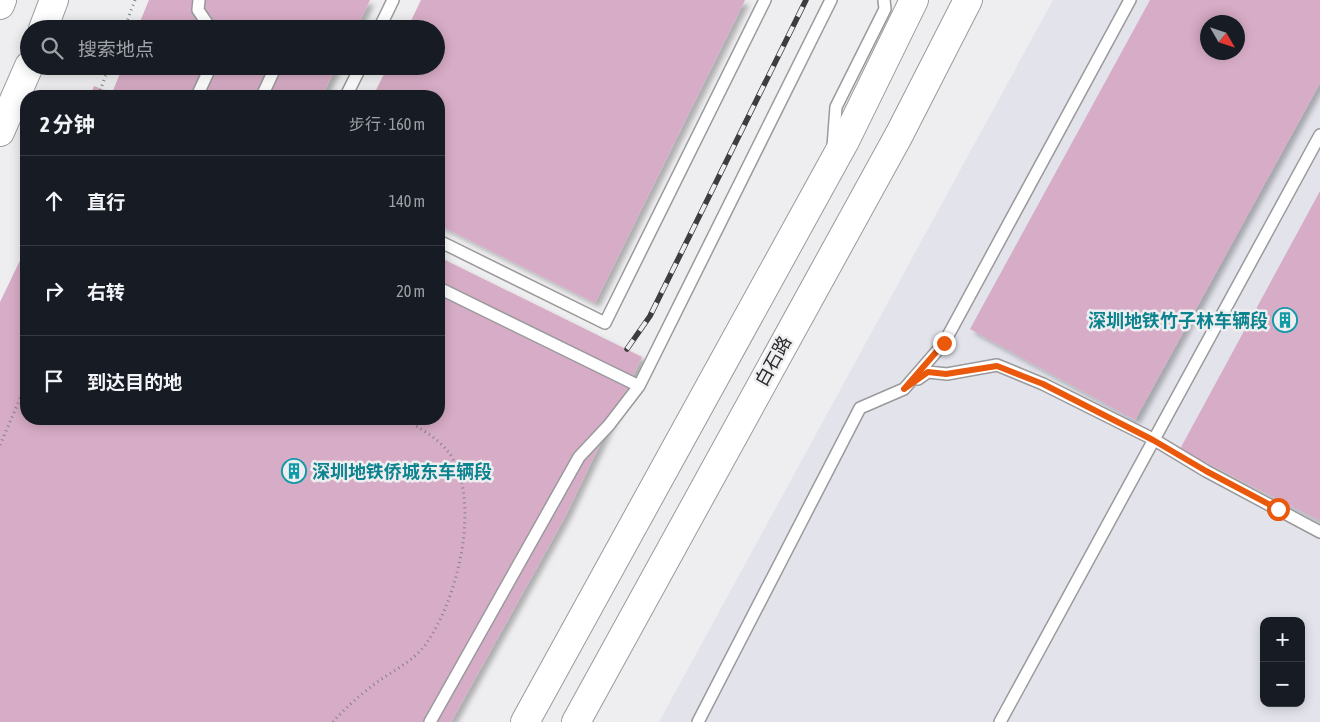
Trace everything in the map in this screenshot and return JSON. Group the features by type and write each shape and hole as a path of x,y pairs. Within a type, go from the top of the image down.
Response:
{"main road":[{"path":"0,5 2,0"},
{"path":"46,20 54,0"},
{"path":"525,722 831,165 914,0"},
{"name":"白石路","path":"576,722 899,135 968,0"},
{"path":"0,132 25,75"}],"lane":[{"path":"199,0 198,10 204,20"},
{"path":"383,20 393,0"},
{"path":"445,245 605,323 765,0"},
{"path":"831,165 836,107 884,9 884,0"},
{"path":"904,389 944,343 1130,0"},
{"path":"430,722 579,457 610,425 634,384 830,3"},
{"path":"200,90 207,75"},
{"path":"265,90 272,75"},
{"path":"349,90 356,75"},
{"path":"1000,722 1320,135"},
{"path":"445,291 634,384"},
{"path":"698,722 860,408 904,389 928,372 946,374 997,366 1043,384 1153,440 1206,471 1320,532"}],"path":[{"path":"127,20 135,0"},
{"path":"100,90 106,75"},
{"path":"0,445 20,399"},
{"path":"333,722 372,685 406,664 426,645 442,616 455,577 464,535 464,488 453,458 436,439 413,425"}],"shaded area":[{"path":"1053,0 1320,0 1320,722 659,722"}],"building":[{"path":"149,0 370,0 360,20 141,20"},
{"path":"421,0 745,0 595,303 445,228 445,90 376,90 384,75 445,75 445,20 411,20"},
{"path":"1150,0 1320,0 1320,83 1135,420 970,329"},
{"path":"119,75 332,75 325,90 113,90"},
{"path":"94,86 104,90 92,90"},
{"name":"深圳地铁竹子林车辆段","path":"1320,191 1320,521 1180,449"},
{"name":"深圳地铁侨城东车辆段","path":"20,260 20,425 445,425 445,260 642,357 565,517 451,722 0,722 0,302"}],"railway":[{"path":"627,349 650,316 806,0"}],"place":[{"name":"深圳地铁竹子林车辆段","path":"1285,320"},
{"name":"深圳地铁侨城东车辆段","path":"294,471"}],"route":[{"path":"944,343 904,389 928,372 946,374 997,366 1043,384 1153,440 1206,471 1278,509"}]}
